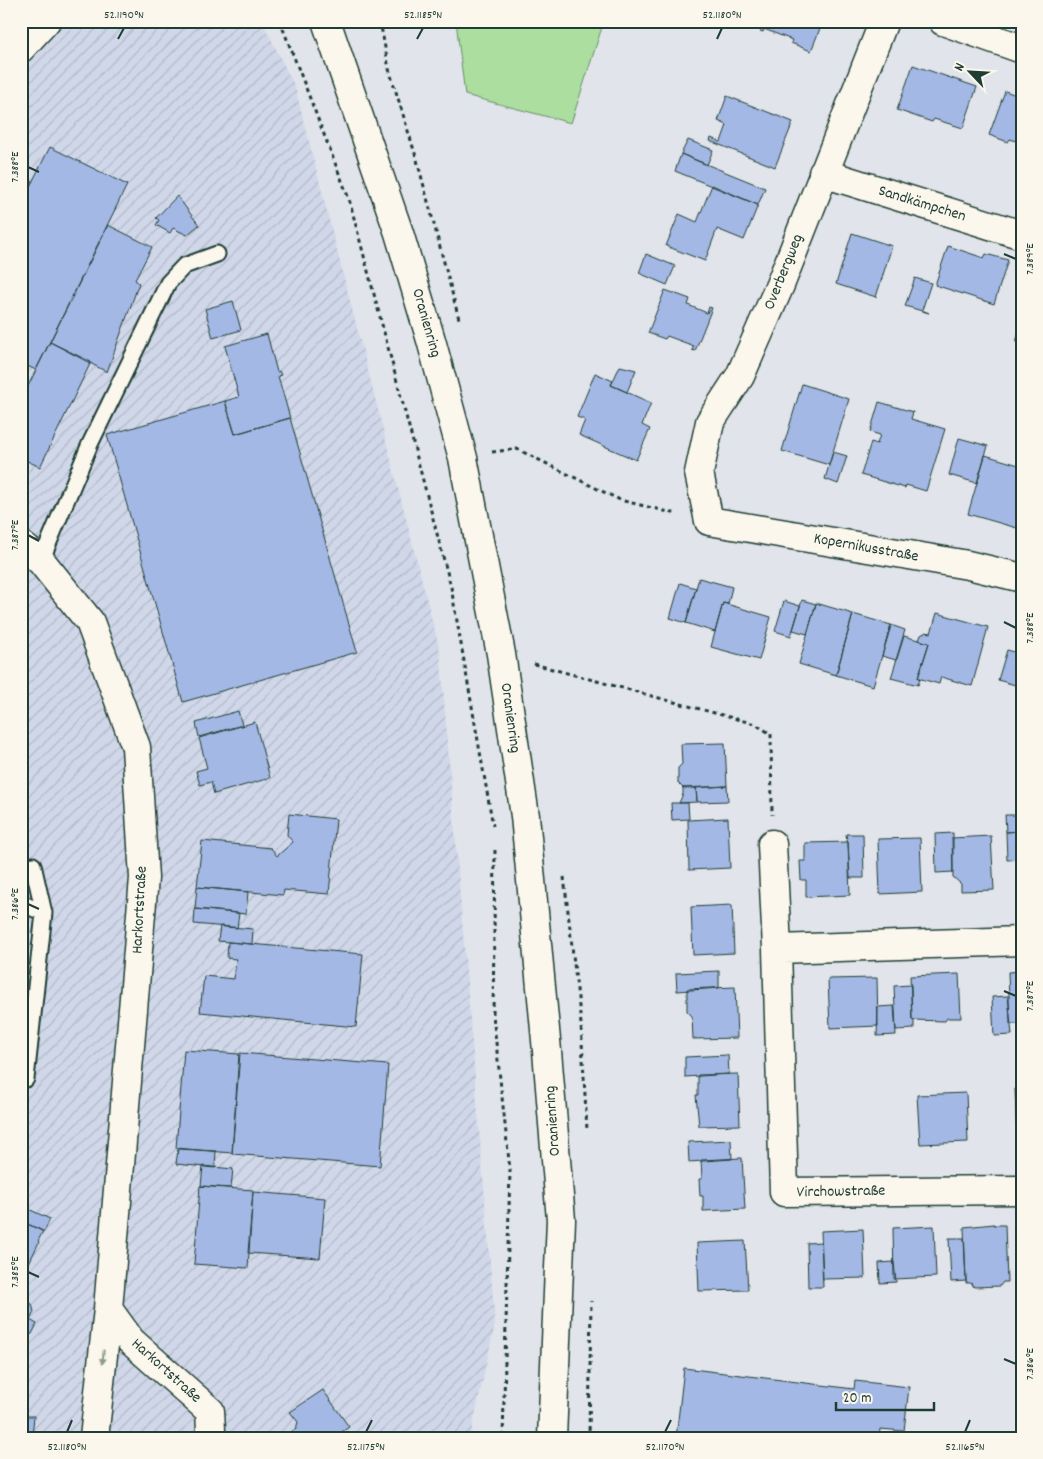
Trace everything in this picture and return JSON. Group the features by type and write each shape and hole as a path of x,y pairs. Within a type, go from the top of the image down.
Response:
{"street":[{"name":"Oranienring","path":"326,21 399,233 431,340 463,458 501,654 525,816 548,1051 560,1220 552,1438"},
{"name":"Overbergweg","path":"710,521 699,472 710,422 740,376 780,285 822,174 884,21"},
{"path":"943,21 1022,48"},
{"name":"Sandkämpchen","path":"822,174 1022,235"},
{"name":"Kopernikusstraße","path":"710,521 968,565 1022,578"},
{"name":"Harkortstraße","path":"31,553 90,622 136,747 144,878 108,1308 94,1438"},
{"name":"Virchowstraße","path":"772,844 784,1192 1022,1190"},
{"path":"777,949 1022,941"},
{"name":"Harkortstraße","path":"108,1308 131,1341 210,1411 211,1430 209,1438"}],"lane":[{"path":"31,553 90,444 168,283 184,266 217,254"},
{"path":"21,1079 26,1079 44,912 33,865"},
{"path":"21,903 44,912"}],"path":[{"path":"280,21 349,199 451,587 494,830"},
{"path":"463,458 517,449 620,500 710,521"},
{"path":"531,663 755,724 771,734 772,844"},
{"path":"495,849 493,1015 510,1170 503,1438"}],"shaded area":[{"path":"21,21 262,21 295,87 440,651 495,1324 470,1438 21,1438"}],"green space":[{"path":"456,21 604,21 571,123 465,95"}],"building":[{"path":"764,21 823,21 811,51 791,43 792,40 764,29 763,32 760,31"},
{"path":"913,65 977,87 963,128 934,119 932,122 897,110"},
{"path":"1005,91 1022,97 1022,143 1010,139 1008,142 989,135"},
{"path":"727,96 793,122 775,167 710,141 711,138 721,142 727,125 718,121"},
{"path":"688,140 713,150 707,165 681,154"},
{"path":"50,147 127,185 36,370 21,363 21,204"},
{"path":"681,154 765,188 758,205 675,171"},
{"path":"712,185 758,205 744,240 717,229 705,261 666,246 679,214 697,222"},
{"path":"177,196 199,225 187,235 173,228 170,233 156,225 159,220 156,218"},
{"path":"108,225 152,247 135,280 139,283 107,372 50,342"},
{"path":"852,233 892,246 876,297 836,284"},
{"path":"948,246 984,258 986,254 1008,260 994,304 935,285"},
{"path":"646,254 675,266 667,285 639,273"},
{"path":"915,278 931,283 922,310 929,313 905,306"},
{"path":"665,290 690,299 688,305 707,313 709,307 712,308 695,351 692,350 694,346 667,336 665,339 648,333"},
{"path":"233,301 241,330 213,338 205,309"},
{"path":"1022,323 1022,344 1016,342"},
{"path":"267,334 277,372 279,371 281,375 278,376 290,418 235,434 225,401 239,397 225,346"},
{"path":"50,342 91,362 40,467 21,458 21,400"},
{"path":"620,366 636,370 627,392 611,385"},
{"path":"595,373 613,381 611,385 651,403 642,425 650,429 636,460 579,435 585,420 577,417"},
{"path":"802,384 849,399 829,465 782,451"},
{"path":"225,401 235,434 290,418 357,652 183,702 107,435"},
{"path":"879,402 913,412 911,419 945,429 926,491 906,485 905,488 861,475 871,442 877,444 880,435 870,432"},
{"path":"959,438 988,446 977,483 949,475"},
{"path":"833,452 847,456 838,484 825,479"},
{"path":"985,455 1022,466 1022,514 1017,528 968,514"},
{"path":"699,578 732,587 728,604 723,603 715,632 686,623"},
{"path":"680,583 696,588 686,623 670,618"},
{"path":"802,600 816,604 807,634 793,630"},
{"path":"784,601 800,606 791,636 775,631"},
{"path":"723,603 771,617 759,660 711,647"},
{"path":"816,603 853,614 836,675 799,664"},
{"path":"937,613 988,627 972,686 941,677 939,684 918,678 929,643 919,640 921,635 926,632 931,633"},
{"path":"853,614 891,625 873,686 836,675"},
{"path":"891,625 905,630 896,660 882,656"},
{"path":"904,636 929,643 918,678 920,678 918,685 891,678"},
{"path":"1007,650 1022,654 1022,687 998,680"},
{"path":"238,711 242,725 199,737 196,723"},
{"path":"255,722 270,778 214,794 211,782 200,785 196,771 207,768 199,738"},
{"path":"725,743 727,786 683,788 678,783 678,768 682,764 681,744"},
{"path":"727,786 728,801 697,802 696,788"},
{"path":"683,788 696,788 697,802 679,803 683,794"},
{"path":"671,803 688,803 689,819 672,820"},
{"path":"289,814 336,819 329,894 284,890 283,895 197,887 202,841 271,848 277,856 293,842 287,835"},
{"path":"1005,815 1020,815 1021,831 1006,832"},
{"path":"728,818 730,868 689,870 688,820"},
{"path":"1021,831 1021,859 1007,860 1006,832"},
{"path":"953,833 953,872 936,873 935,834"},
{"path":"846,834 863,834 864,878 850,878"},
{"path":"991,836 994,890 961,891 961,884 953,877 952,838"},
{"path":"920,838 922,892 880,894 878,839"},
{"path":"848,842 850,895 806,897 806,880 801,880 800,861 805,861 805,843"},
{"path":"197,887 248,892 246,914 195,909"},
{"path":"732,905 734,953 693,955 691,907"},
{"path":"195,909 239,913 237,928 194,924"},
{"path":"220,926 253,929 252,944 218,941"},
{"path":"228,942 363,954 356,1027 200,1012 204,976 234,979 236,959 227,958"},
{"path":"719,971 719,988 677,991 676,973"},
{"path":"1022,971 1022,1024 1010,1024 1008,972"},
{"path":"959,974 961,1018 947,1018 945,1021 912,1020 910,976"},
{"path":"877,978 878,1026 830,1028 828,979"},
{"path":"911,985 914,1029 896,1030 894,986"},
{"path":"735,987 737,1038 693,1039 692,1016 687,1011 687,989"},
{"path":"1008,996 1012,1035 994,1036 992,997"},
{"path":"894,1006 896,1035 877,1036 878,1007"},
{"path":"184,1050 239,1054 232,1153 176,1148"},
{"path":"240,1053 388,1065 380,1166 232,1154"},
{"path":"728,1055 729,1074 685,1077 685,1057"},
{"path":"738,1074 740,1125 699,1126 696,1095 698,1095 698,1075"},
{"path":"1022,1088 1022,1140 1017,1140 1015,1089"},
{"path":"966,1093 968,1142 920,1144 917,1095"},
{"path":"731,1140 732,1159 689,1162 688,1142"},
{"path":"178,1149 216,1151 215,1168 176,1164"},
{"path":"742,1158 745,1209 703,1211 703,1196 700,1196 699,1179 702,1179 701,1160"},
{"path":"203,1166 233,1169 231,1188 201,1186"},
{"path":"200,1186 253,1190 248,1268 194,1264"},
{"path":"253,1192 325,1198 320,1258 248,1253"},
{"path":"24,1207 50,1219 44,1232 21,1221 21,1212"},
{"path":"21,1221 43,1231 21,1280"},
{"path":"994,1224 1005,1225 1007,1282 1003,1282 1000,1286 974,1287 971,1283 966,1283 964,1227"},
{"path":"934,1226 936,1277 894,1279 893,1228"},
{"path":"863,1229 865,1278 823,1279 821,1231"},
{"path":"949,1238 964,1238 966,1281 951,1282"},
{"path":"745,1241 748,1290 699,1291 697,1243"},
{"path":"821,1242 823,1287 808,1287 807,1243"},
{"path":"894,1262 896,1282 880,1283 879,1263"},
{"path":"21,1290 26,1292 23,1299 32,1304 34,1312 30,1320 37,1324 32,1334 21,1338"},
{"path":"684,1368 854,1389 855,1381 909,1387 904,1431 880,1429 879,1438 676,1438"},
{"path":"323,1390 349,1427 337,1435 339,1438 283,1438 296,1429 298,1422 290,1412"},
{"path":"21,1416 34,1416 32,1438 21,1438"}]}
